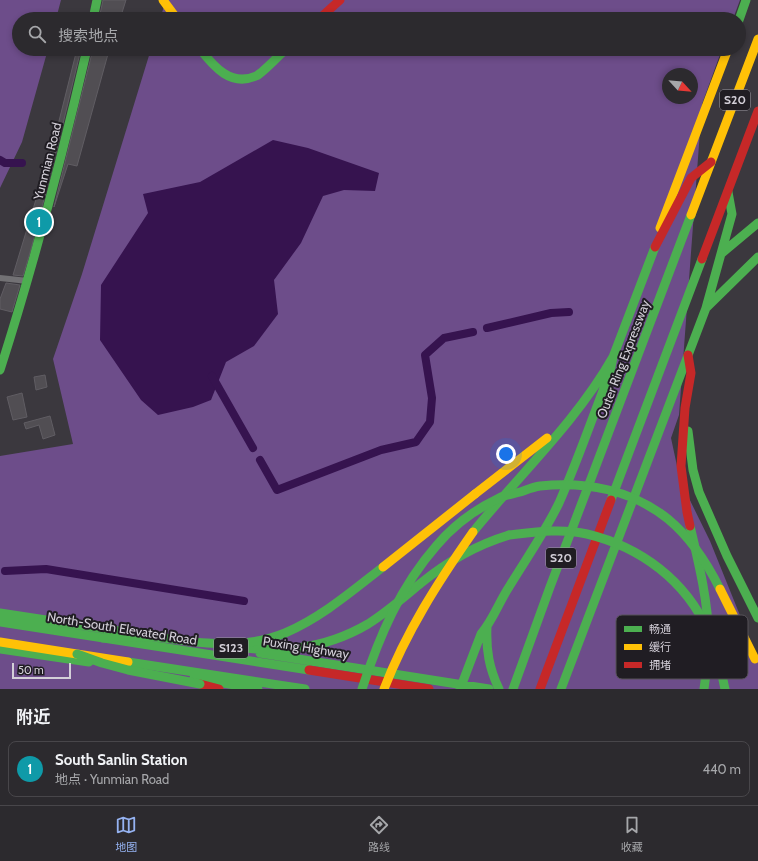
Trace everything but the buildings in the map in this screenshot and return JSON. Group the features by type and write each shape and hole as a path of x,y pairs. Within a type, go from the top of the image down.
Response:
{"main road":[{"path":"94,12 97,0"},
{"path":"162,0 171,12"},
{"path":"327,12 340,0"},
{"path":"742,12 746,0"},
{"name":"Outer Ring Expressway","path":"513,689 610,428 758,39"},
{"name":"Yunmian Road","path":"0,370 28,281 68,130 85,56"},
{"path":"205,56 214,67 226,75 240,80 256,76 278,56"},
{"path":"461,687 481,634 487,627 502,598 538,540 558,504 574,467 610,372 613,357 655,247 660,229 725,56"},
{"name":"S20","path":"540,689 758,111"},
{"path":"655,247 691,178 712,161"},
{"path":"561,689 706,308 732,214 728,191"},
{"path":"722,253 758,223"},
{"path":"706,308 758,257"},
{"path":"688,355 691,373 685,408 681,452 682,474 687,512 703,583 707,615"},
{"path":"384,689 396,658 417,615 438,581 473,532 584,404 613,357"},
{"path":"685,408 693,470 699,492 727,556 758,618"},
{"path":"207,643 237,643 264,639 284,633 312,619 341,600 547,438 558,433"},
{"path":"362,689 380,637 398,598 416,570 436,546 464,519 494,500 521,490 549,484 582,485 613,491 647,505 669,520 692,542 703,557 732,615"},
{"path":"103,638 152,637 275,651 303,648 331,641 369,623 440,568 471,549 495,539 516,533 537,530 566,530 595,535 622,544 647,558 670,576 689,597 700,615"},
{"name":"Puxing Highway","path":"0,613 461,687 489,689"},
{"name":"North-South Elevated Road","path":"0,622 430,689"},
{"path":"487,627 486,656 492,675 499,689"},
{"path":"0,642 305,689"},
{"path":"748,645 758,663"},
{"path":"0,649 150,670 258,689"},
{"path":"77,654 106,665 188,681 219,689"},
{"path":"704,689 705,679"},
{"path":"723,679 725,689"},
{"path":"200,684 212,689"}],"street":[{"path":"0,278 28,281"}],"shaded area":[{"path":"0,0 61,0 58,12 12,12 12,56 46,56 22,142 0,188"},
{"path":"166,0 740,0 736,12 162,12"},
{"path":"149,56 719,56 702,104 679,415 671,438 680,480 710,541 740,615 616,615 616,679 748,679 748,635 758,660 758,689 0,689 0,456 73,444 53,359 82,274"},
{"path":"273,140 308,148 379,173 375,191 344,190 323,196 301,243 274,280 278,314 254,346 226,362 211,400 193,407 158,415 141,400 100,340 101,285 148,213 143,194 200,182"}],"waterway":[{"path":"0,160 5,163 22,163"},
{"path":"487,328 551,313 569,312"},
{"path":"260,460 277,490 381,450 416,442 430,422 432,398 425,355 444,338 473,332"},
{"path":"212,376 253,448"},
{"path":"5,571 46,569 244,601"}],"traffic: fast":[{"path":"94,12 97,0"},
{"path":"742,12 746,0"},
{"path":"0,370 47,210 85,56"},
{"path":"206,56 224,73 239,79 247,79 256,76 279,56"},
{"path":"706,308 732,214 728,192"},
{"path":"513,689 550,587 691,215"},
{"path":"722,253 758,223"},
{"path":"460,689 481,634 542,535 559,503 610,372 613,357 655,247"},
{"path":"707,307 758,257"},
{"path":"611,500 702,259"},
{"path":"561,689 706,308"},
{"path":"473,532 565,426 582,404 613,357"},
{"path":"688,431 693,470 699,492 727,556 758,618"},
{"path":"362,689 383,632 401,595 424,561 437,545 458,524 490,502 501,497 535,487 574,485 608,490 624,494 654,509 668,519 684,534 704,560 720,589"},
{"path":"690,526 697,554 707,615"},
{"path":"509,535 568,531 587,534 607,540 643,557 660,569 674,582 700,615"},
{"path":"226,646 281,649 299,648 334,640 368,624 431,575 463,554 509,535"},
{"path":"103,638 152,637 217,644 266,639 299,627 336,603 383,567"},
{"path":"0,613 138,634"},
{"path":"0,622 309,670"},
{"path":"487,627 489,659 499,689"},
{"path":"0,649 89,662"},
{"path":"260,653 489,689"},
{"path":"77,654 128,670 200,684"},
{"path":"128,662 305,689"},
{"path":"194,678 258,689"},
{"path":"704,689 705,679"},
{"path":"723,679 725,689"}],"traffic: slow":[{"path":"163,0 172,12"},
{"path":"691,215 758,39"},
{"path":"660,228 725,56"},
{"path":"475,494 547,438"},
{"path":"383,567 475,494"},
{"path":"384,689 402,647 413,627 447,570 473,532"},
{"path":"720,589 733,615"},
{"path":"0,642 128,662"},
{"path":"748,645 755,659"}],"traffic: jam":[{"path":"327,12 340,0"},
{"path":"702,259 758,111"},
{"path":"655,247 691,178 711,162"},
{"path":"688,355 691,373 685,408 681,466 690,526"},
{"path":"540,689 611,500"},
{"path":"309,670 429,689"},
{"path":"200,684 219,689"}],"place":[{"name":"South Sanlin Station","path":"39,222"}]}
